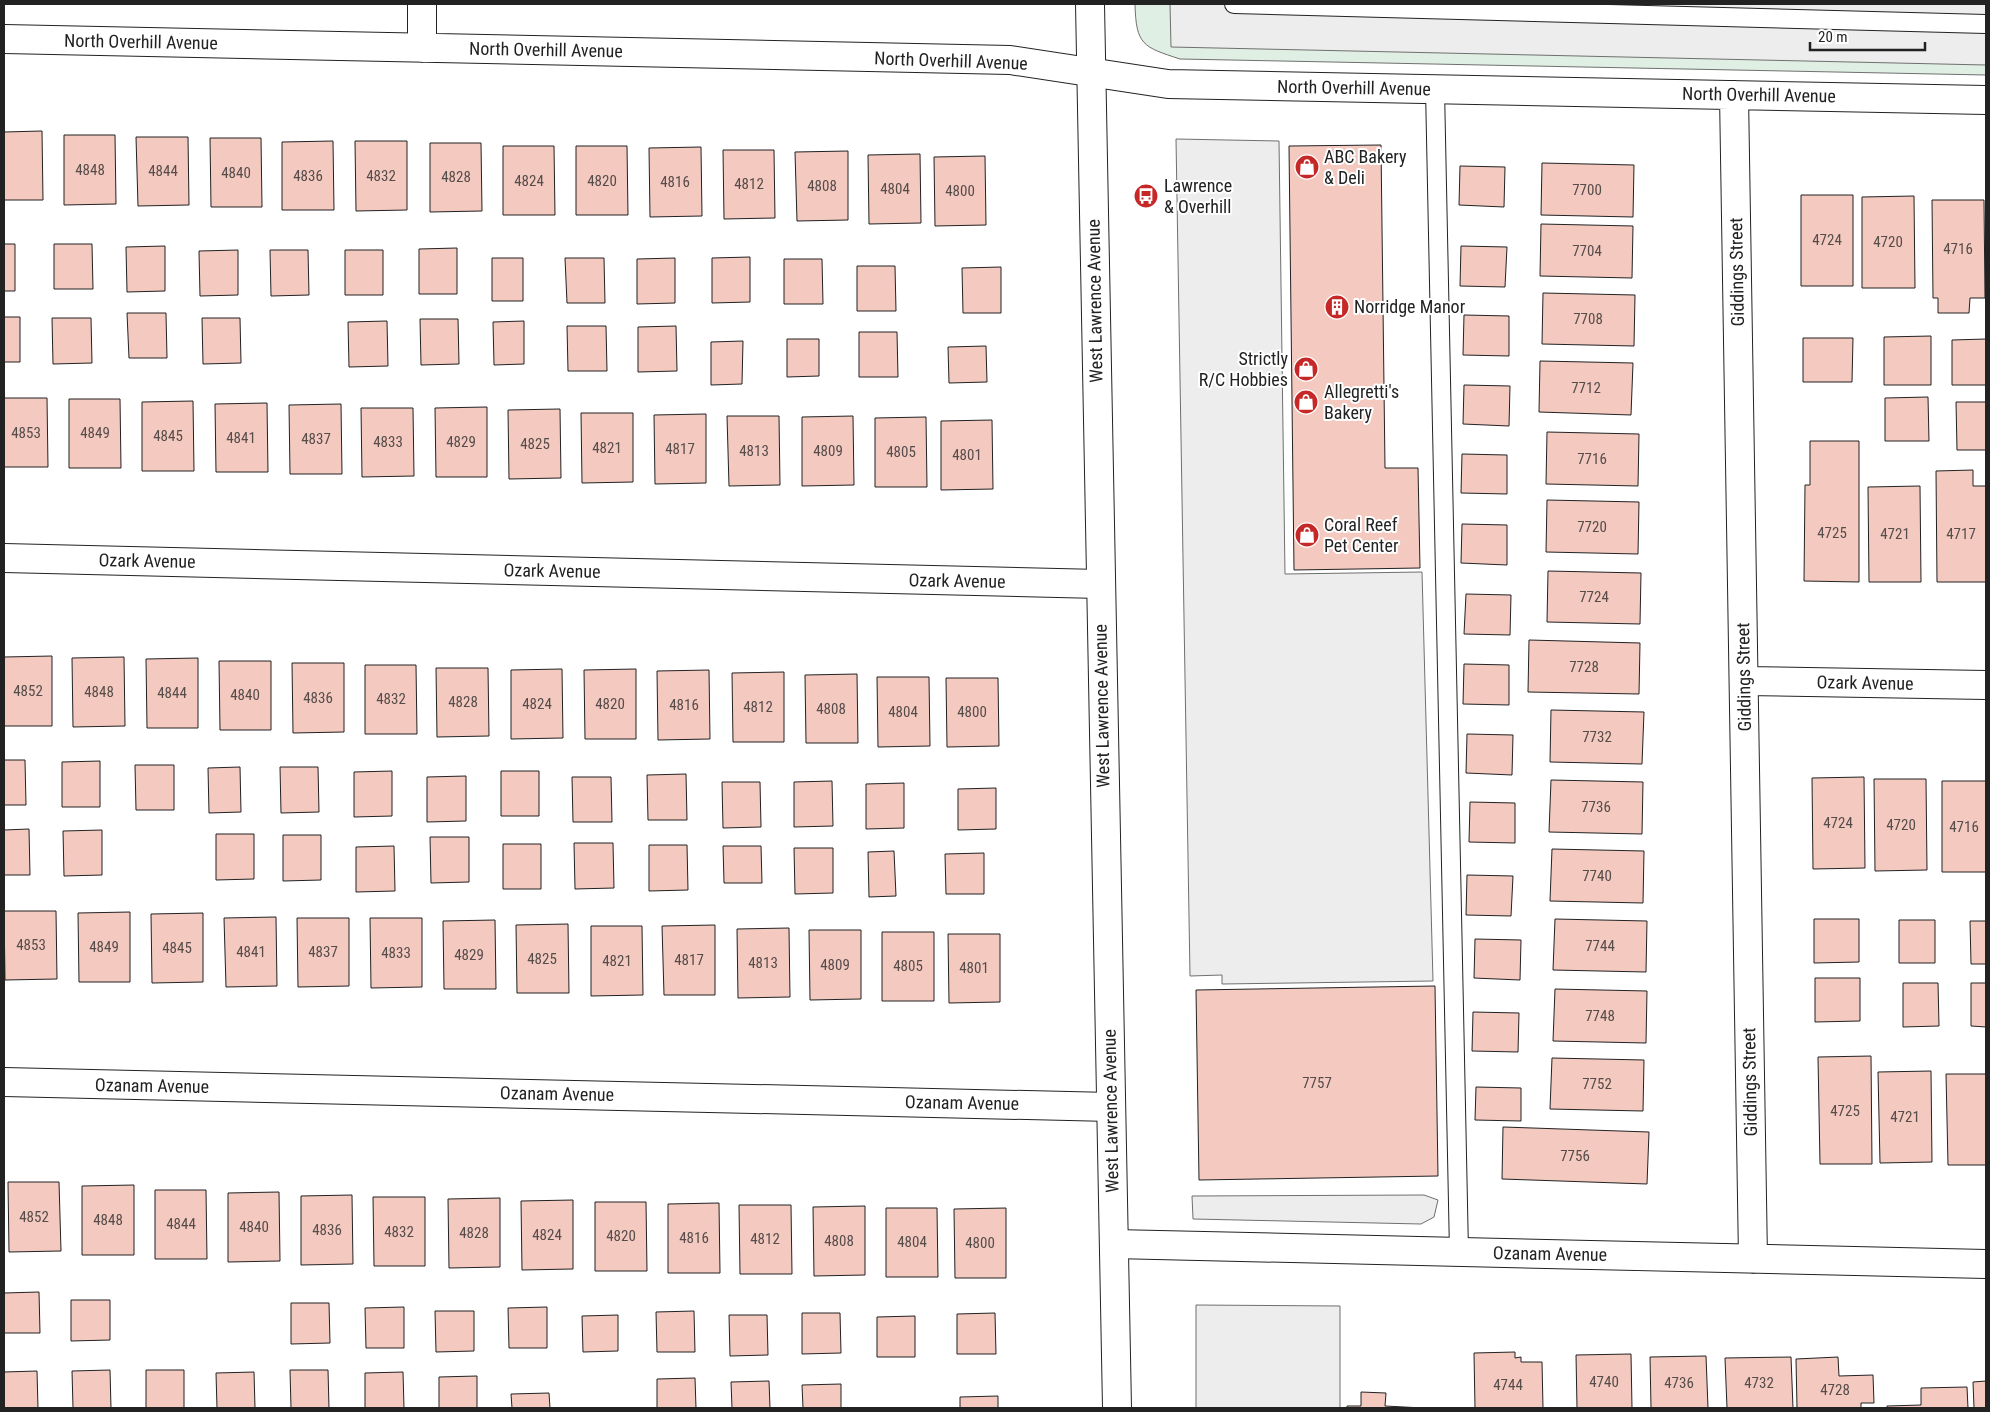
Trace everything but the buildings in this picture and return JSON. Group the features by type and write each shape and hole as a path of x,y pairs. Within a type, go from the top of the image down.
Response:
{"street":[{"path":"422,4 422,48"},
{"name":"West Lawrence Avenue","path":"1090,4 1117,1408"},
{"name":"North Overhill Avenue","path":"4,39 1010,60 1168,84 1986,100"},
{"name":"Giddings Street","path":"1734,95 1753,1259"},
{"name":"Ozark Avenue","path":"4,558 1100,584"},
{"name":"Ozark Avenue","path":"1744,681 1986,684"},
{"name":"Ozanam Avenue","path":"4,1082 1111,1107"},
{"name":"Ozanam Avenue","path":"1114,1244 1986,1264"}],"lane":[{"path":"1234,4 1986,24"},
{"path":"1435,89 1459,1252"}],"green space":[{"path":"1135,4 1986,4 1986,75 1180,59 1158,51 1144,42 1137,28"}],"shaded area":[{"path":"1170,4 1986,4 1986,65 1171,47"},
{"path":"1176,139 1279,141 1285,574 1422,572 1433,981 1222,984 1222,975 1190,976"},
{"path":"1424,1195 1438,1200 1434,1217 1421,1224 1193,1219 1192,1196"},
{"path":"1196,1305 1340,1306 1340,1408 1196,1408"}],"place":[{"name":"ABC Bakery & Deli","path":"1307,167"},
{"name":"Lawrence & Overhill","path":"1146,196"},
{"name":"Norridge Manor","path":"1337,307"},
{"name":"Strictly R/C Hobbies","path":"1306,369"},
{"name":"Allegretti's Bakery","path":"1306,402"},
{"name":"Coral Reef Pet Center","path":"1307,535"}]}
